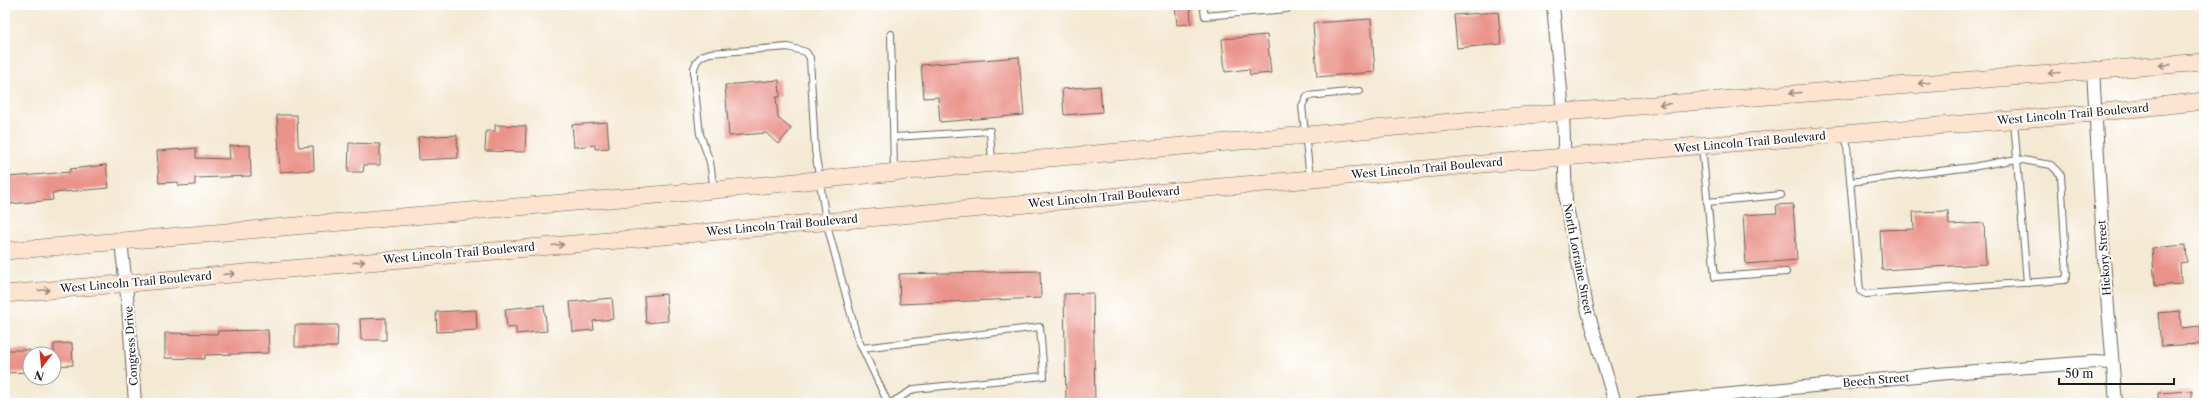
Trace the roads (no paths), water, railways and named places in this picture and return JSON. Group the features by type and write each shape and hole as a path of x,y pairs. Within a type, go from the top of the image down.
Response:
{"main road":[{"path":"5,251 714,190 894,172 1563,112 2204,62"},
{"name":"West Lincoln Trail Boulevard","path":"5,294 1564,157 2094,113 2204,101"}],"street":[{"name":"North Lorraine Street","path":"1552,5 1563,112 1566,202 1577,267 1588,312 1615,403"},
{"name":"Hickory Street","path":"2093,70 2094,113 2116,403"},
{"name":"Congress Drive","path":"121,241 135,403"},
{"name":"Beech Street","path":"1641,403 1937,374 2094,362 2112,363"}],"lane":[{"path":"1204,5 1205,16 1287,8 1288,5"},
{"path":"891,34 894,172"},
{"path":"714,190 710,162 700,134 694,81 694,68 697,61 702,56 710,53 788,47 806,52 810,58 815,150 826,221 857,337 862,348 889,403 914,389 1044,376 1040,327 862,348"},
{"path":"1311,179 1302,106 1307,96 1360,90"},
{"path":"2014,119 2027,283"},
{"path":"894,137 990,131 993,163"},
{"path":"1846,134 1850,182 1860,291 1866,294 2065,280 2067,275 2060,175 2051,165 2017,159 1972,167 1850,182"},
{"path":"1702,146 1715,277 1786,272"},
{"path":"1707,202 1781,195"}]}
